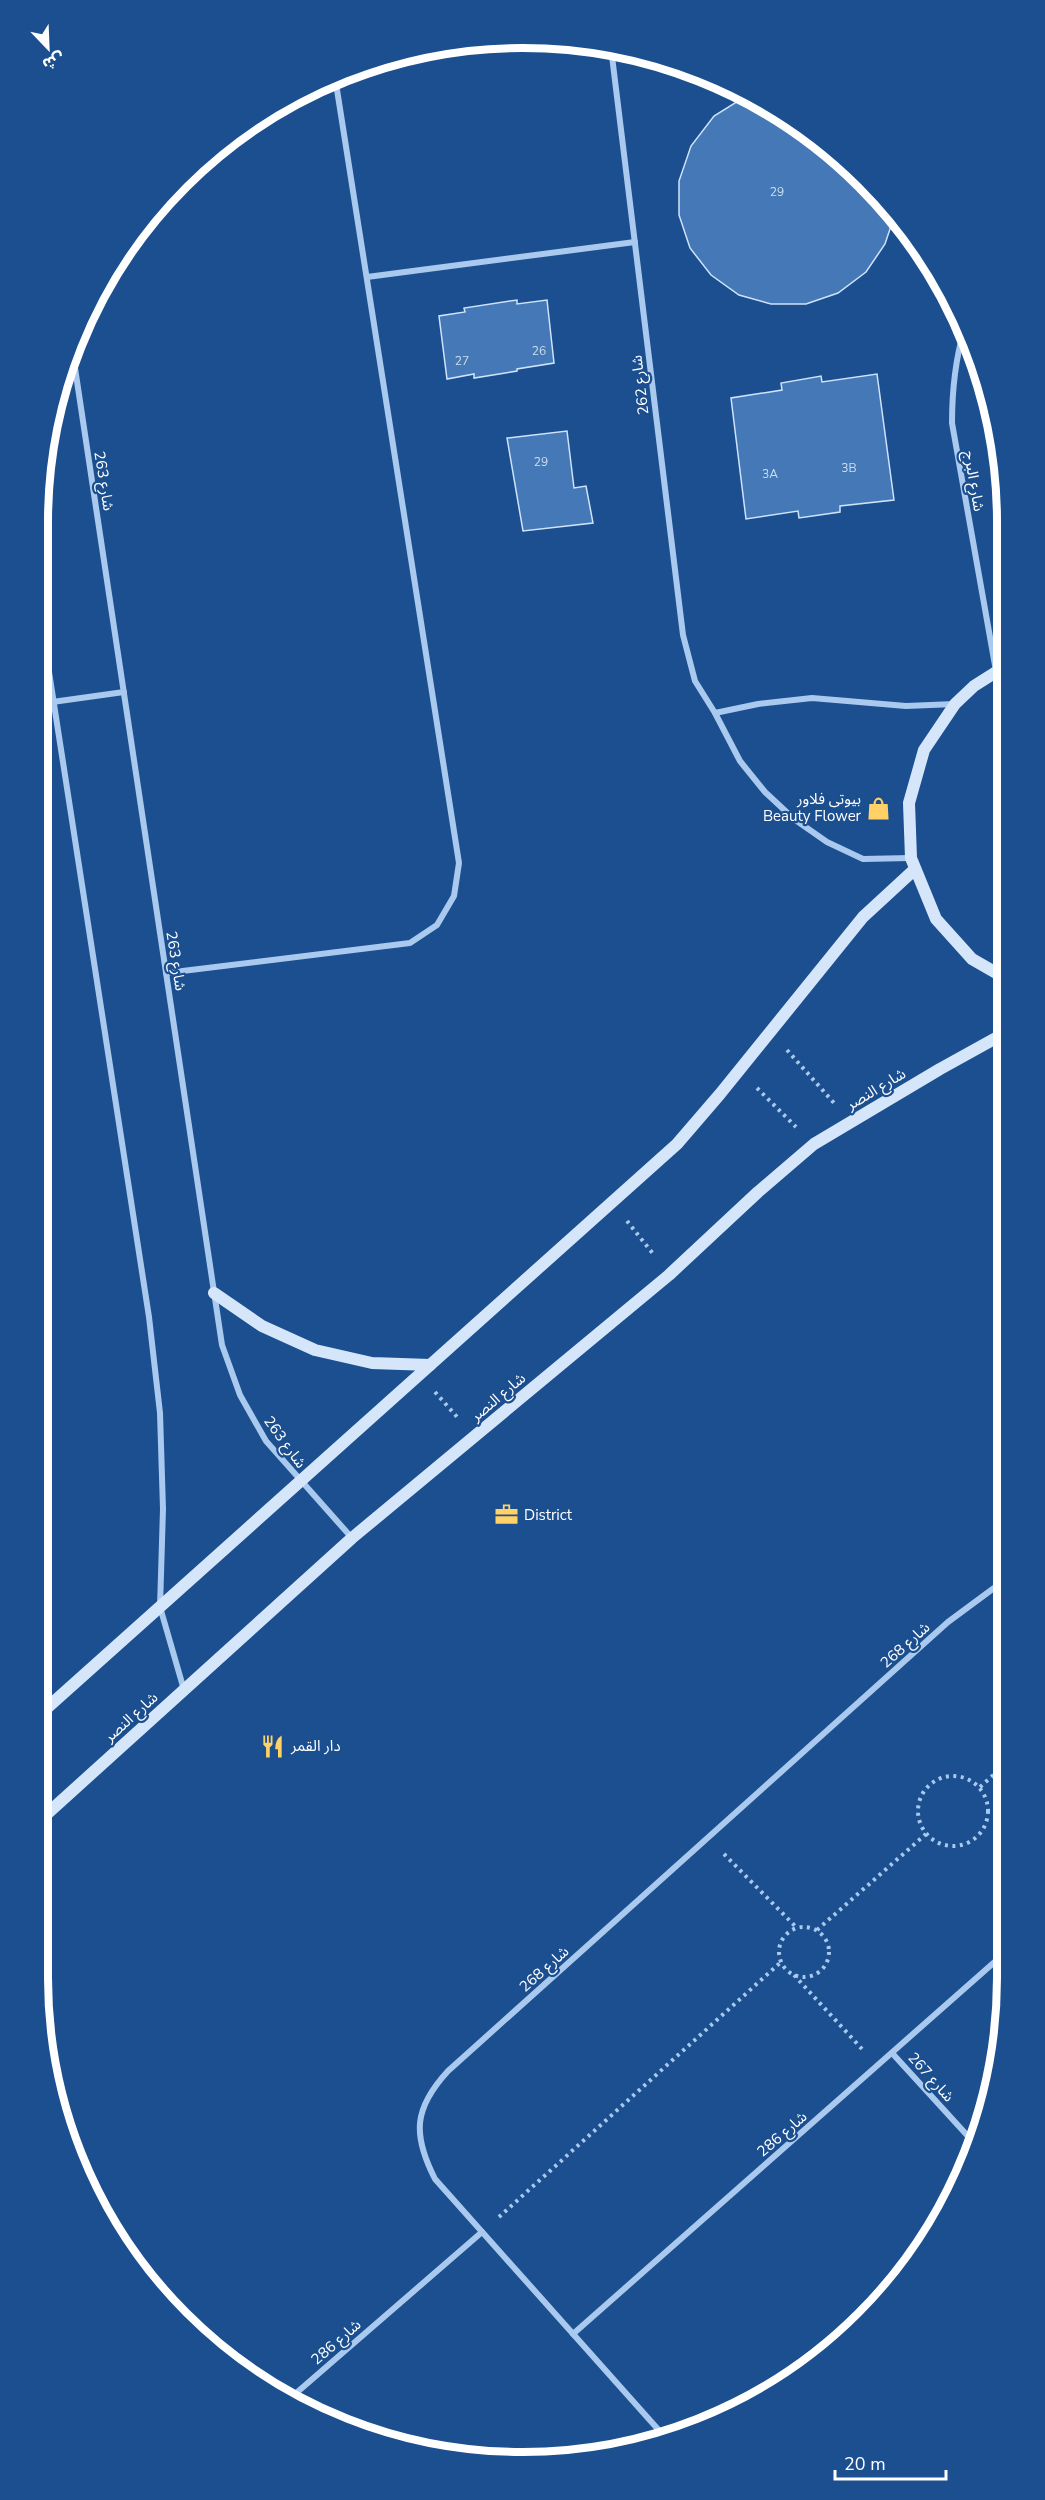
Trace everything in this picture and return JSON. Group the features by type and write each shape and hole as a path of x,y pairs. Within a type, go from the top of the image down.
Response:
{"street":[{"name":"شارع 262","path":"612,57 683,635 695,681 740,760 765,792 794,819 827,842 863,859 912,864"},
{"path":"166,973 410,943 437,925 454,896 459,863 336,86"},
{"path":"367,277 635,242"},
{"name":"شارع البرج","path":"961,341 953,385 952,423 997,654"},
{"name":"شارع 263","path":"75,366 222,1345 240,1395 266,1441 352,1538"},
{"path":"48,668 149,1317 159,1402 163,1509 160,1607 184,1690"},
{"path":"997,671 955,704 924,750 909,803 912,864 936,919 972,959 997,973"},
{"path":"48,703 124,692"},
{"path":"715,713 758,704 812,698 906,706 955,704"},
{"path":"48,1707 677,1144 863,917 912,864"},
{"name":"شارع النصر","path":"48,1813 352,1538 669,1275 758,1192 814,1144 997,1038"},
{"path":"214,1293 262,1326 315,1350 372,1363 430,1365"},
{"name":"شارع 268","path":"660,2432 435,2178 424,2158 419,2134 422,2111 432,2089 457,2064 948,1622 997,1588"},
{"name":"شارع 286","path":"573,2334 997,1960"},
{"name":"شارع 267","path":"892,2053 969,2138"},
{"name":"شارع 286","path":"296,2394 482,2232"}],"path":[{"path":"771,1031 850,1122"},
{"path":"739,1071 814,1144"},
{"path":"612,1202 669,1275"},
{"path":"420,1374 474,1437"},
{"path":"980,1787 997,1772"},
{"path":"955,1775 968,1779 980,1787 986,1799 988,1813 985,1827 976,1838 964,1845 951,1847 937,1843 926,1834 919,1823 917,1809 921,1795 929,1784 941,1777 955,1775"},
{"path":"817,1930 926,1834"},
{"path":"708,1838 797,1928"},
{"path":"794,1975 812,1976 821,1971 826,1963 829,1954 828,1945 824,1936 817,1930 807,1927 797,1928 787,1933 779,1952 781,1962 786,1970 794,1975 878,2066"},
{"path":"482,2232 781,1962"}],"building":[{"path":"739,101 786,128 811,146 858,187 891,225 885,244 866,272 838,293 806,304 771,304 739,295 711,275 690,248 679,215 679,181 691,146 714,116"},
{"path":"517,300 517,304 547,300 554,363 474,378 474,374 447,379 439,316 465,312 464,308"},
{"path":"877,374 894,500 840,506 840,512 799,518 798,511 746,519 731,398 782,390 781,383 821,376 822,382"},
{"path":"567,431 574,488 586,486 593,523 523,531 507,438"}],"place":[{"name":"بيوتى فلاور Beauty Flower","path":"879,808"},
{"name":"District","path":"506,1515"},
{"name":"دار القمر","path":"273,1746"}]}
